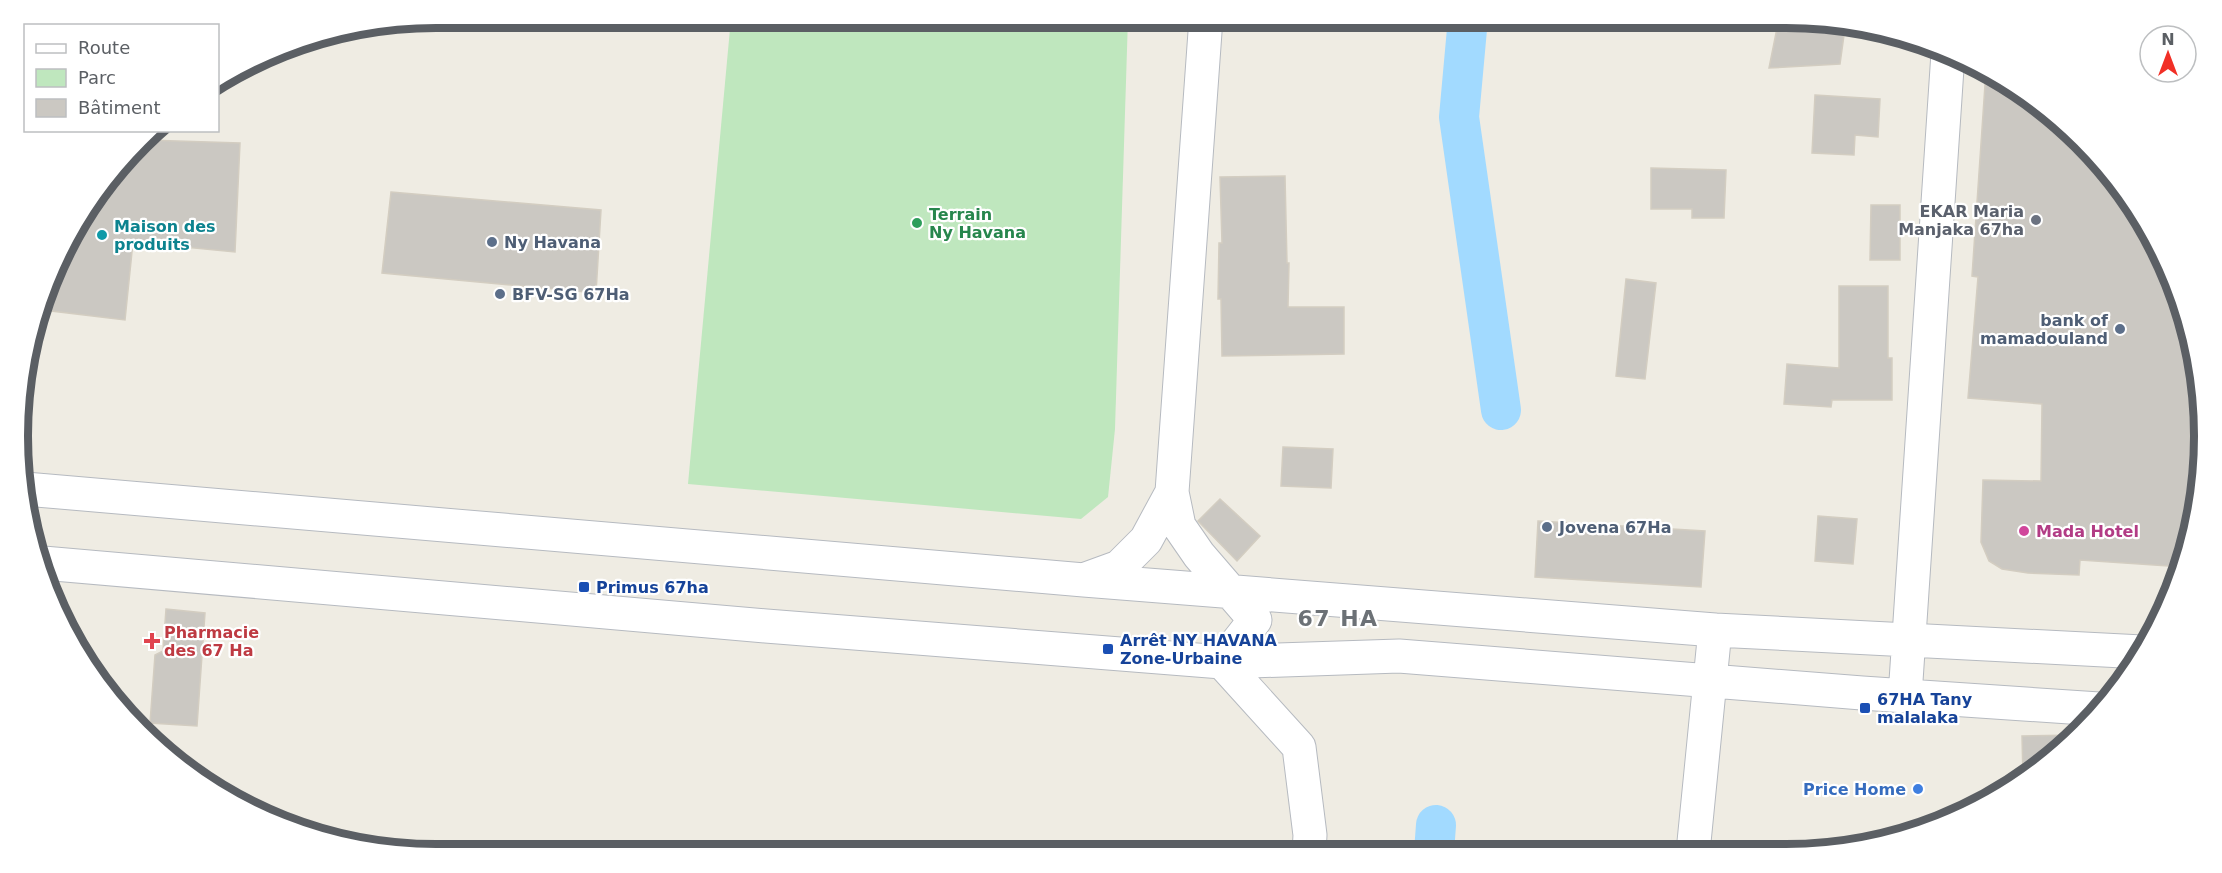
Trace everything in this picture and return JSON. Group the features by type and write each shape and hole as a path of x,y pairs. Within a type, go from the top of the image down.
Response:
{"main road":[{"path":"1205,28 1172,492 1179,526 1199,555 1255,620 1222,662"},
{"path":"1905,696 1947,62"},
{"path":"32,490 1084,580 1715,630 2132,651"},
{"path":"1084,580 1119,567 1146,540 1172,492"},
{"path":"49,563 766,626 1222,662 1399,656 2090,708"},
{"path":"1695,844 1715,630"},
{"path":"1222,662 1299,747 1310,844"}],"green space":[{"name":"Terrain Ny Havana","path":"730,28 1128,28 1115,429 1108,497 1081,519 688,484"}],"building":[{"path":"1777,28 1844,33 1840,64 1769,68"},
{"path":"1985,81 2034,113 2055,130 2092,167 2125,210 2139,233 2172,305 2186,357 2194,436 2186,516 2173,566 2080,560 2079,575 2028,573 2002,569 1989,561 1981,542 1983,480 2041,481 2042,404 1968,398 1978,277 1972,276"},
{"path":"1815,95 1880,99 1878,137 1855,135 1854,155 1812,153"},
{"path":"156,140 240,143 235,252 133,242 125,320 48,311 71,256 97,210 130,167"},
{"path":"1651,168 1726,170 1724,218 1692,218 1692,209 1651,209"},
{"path":"1285,176 1287,263 1289,263 1288,307 1344,307 1344,354 1222,356 1221,299 1218,299 1219,243 1222,243 1220,177"},
{"name":"Ny Havana","path":"391,192 601,210 596,293 382,273"},
{"path":"1871,205 1900,205 1900,260 1870,260"},
{"path":"1626,279 1656,283 1645,379 1616,376"},
{"path":"1839,286 1888,286 1888,358 1892,358 1892,400 1832,400 1831,407 1784,404 1787,364 1839,368"},
{"path":"1283,447 1333,449 1331,488 1281,486"},
{"path":"1220,499 1260,536 1237,561 1198,521"},
{"path":"1818,516 1857,519 1853,564 1815,561"},
{"path":"1538,521 1705,531 1701,587 1535,577"},
{"path":"166,609 205,613 197,726 150,723 155,655 163,651"},
{"path":"2063,735 2023,768 2022,736"}],"waterway":[{"path":"1467,28 1459,117 1501,410"},
{"path":"1435,844 1436,825"}],"place":[{"name":"EKAR Maria Manjaka 67ha","path":"2036,220"},
{"name":"Terrain Ny Havana","path":"917,223"},
{"name":"Maison des produits","path":"102,235"},
{"name":"Ny Havana","path":"492,242"},
{"name":"BFV-SG 67Ha","path":"500,294"},
{"name":"bank of mamadouland","path":"2120,329"},
{"name":"Jovena 67Ha","path":"1547,527"},
{"name":"Mada Hotel","path":"2024,531"},
{"name":"Primus 67ha","path":"584,587"},
{"name":"Pharmacie des 67 Ha","path":"152,641"},
{"name":"Arrêt NY HAVANA Zone-Urbaine","path":"1108,649"},
{"name":"67HA Tany malalaka","path":"1865,708"},
{"name":"Price Home","path":"1918,789"}],"district":[{"name":"67 HA","path":"1338,618"}]}
